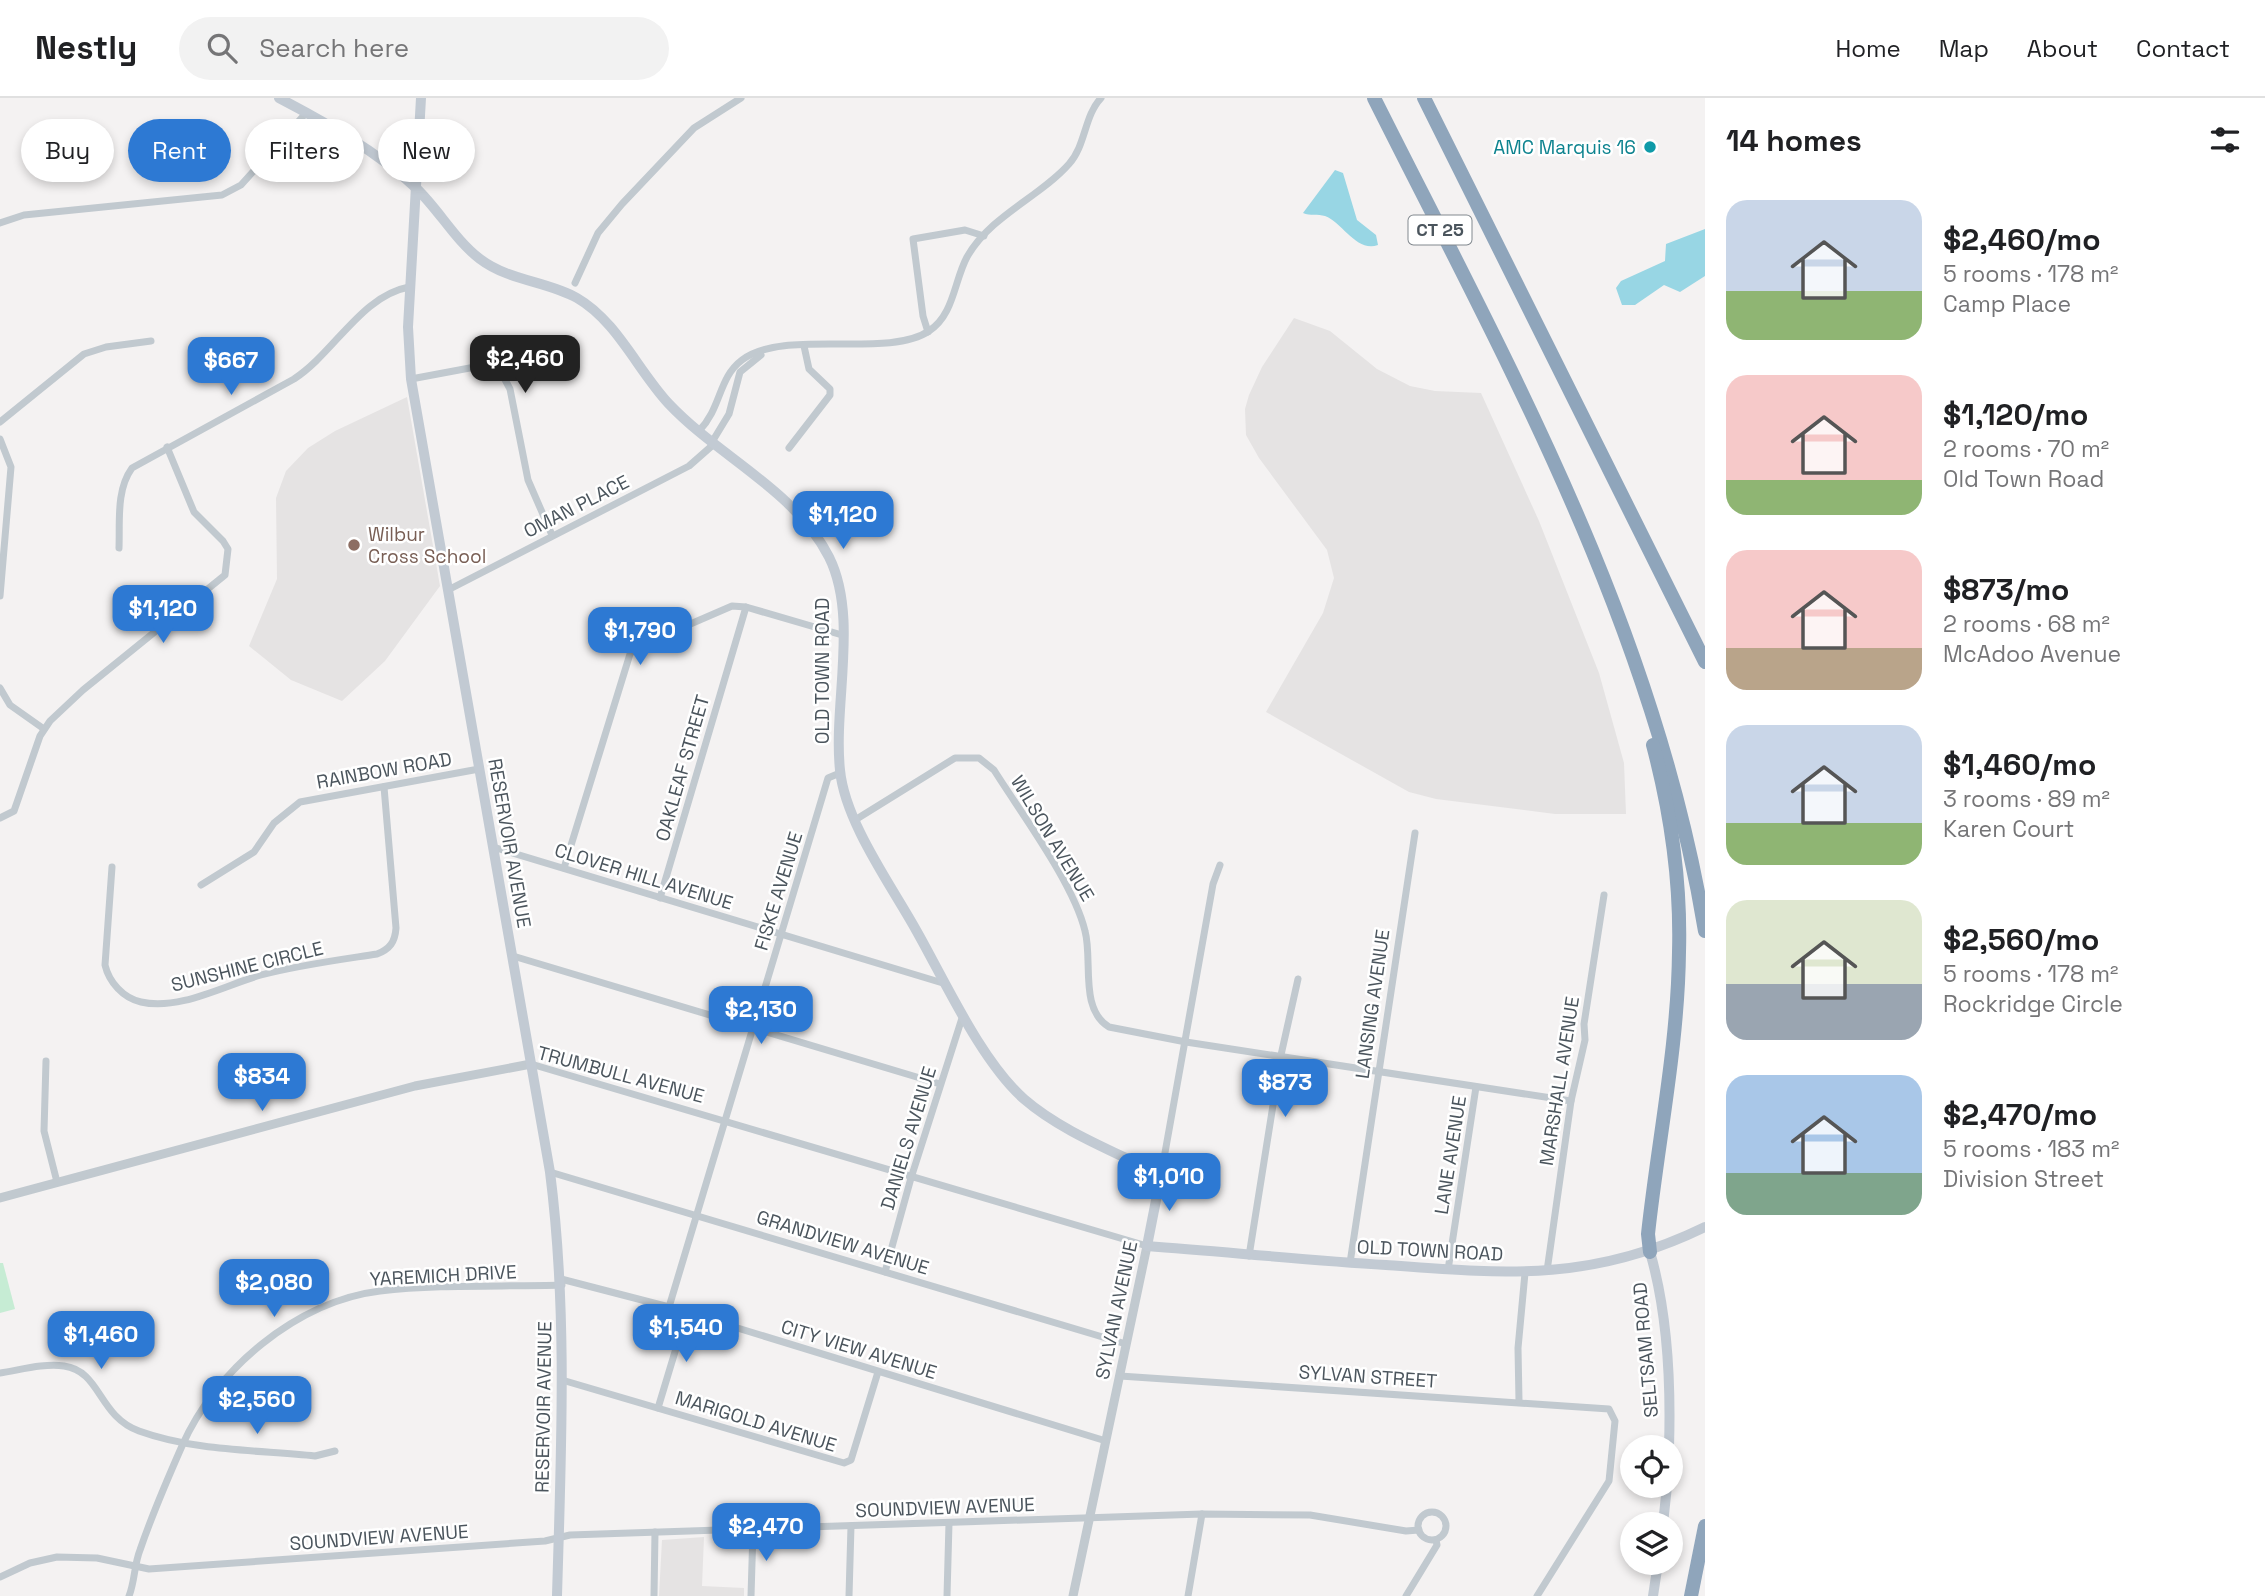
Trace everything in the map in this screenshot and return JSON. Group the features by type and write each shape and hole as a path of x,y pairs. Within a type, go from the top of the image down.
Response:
{"highway":[{"name":"CT 25","path":"1374,98 1548,447 1618,608 1671,775 1705,931"},
{"name":"CT 25","path":"1425,98 1705,662"},
{"path":"1618,608 1667,802 1678,901 1677,992 1647,1234 1650,1252"},
{"path":"1691,1596 1705,1526"}],"main road":[{"name":"OLD TOWN ROAD","path":"279,98 306,113 415,187 468,248 485,263 576,297 593,310 670,404 786,502 827,552 841,593 838,720 840,773 855,820 947,985 1001,1073 1026,1100 1060,1124 1160,1175"},
{"name":"RESERVOIR AVENUE","path":"421,98 409,287 411,379 550,1172 561,1282 562,1380 556,1596"},
{"name":"SYLVAN AVENUE","path":"1147,1246 1160,1175"},
{"name":"OLD TOWN ROAD","path":"1147,1246 1249,1256 1525,1273 1606,1264 1650,1252 1705,1227"},
{"name":"SELTSAM ROAD","path":"1650,1252 1660,1291 1667,1352 1669,1435"},
{"path":"1653,1596 1656,1575"}],"street":[{"path":"575,283 598,233 622,204 694,128 741,98"},
{"path":"699,431 711,418 729,373 739,362 765,349 906,340 928,332 944,317 967,256 1005,214 1069,164 1078,149 1093,109 1101,98"},
{"path":"0,223 24,215 222,195 241,185 306,113"},
{"path":"928,332 923,316 913,239 965,230 984,236"},
{"path":"119,548 124,480 139,462 294,379 311,367 383,297 409,287"},
{"path":"0,422 85,354 106,347 151,341"},
{"path":"789,448 830,395 831,389 809,369 804,346"},
{"name":"OMAN PLACE","path":"448,590 689,466 713,443 729,414 744,367 760,356 792,347"},
{"path":"411,379 475,367 500,372 508,381 528,480 552,535"},
{"path":"0,439 11,467 0,596"},
{"path":"0,818 10,816 17,806 44,729 83,690 225,575 228,550 194,512 167,447"},
{"path":"565,868 629,654 635,648 725,608 746,607 842,635"},
{"name":"OAKLEAF STREET","path":"660,898 746,607"},
{"path":"0,688 10,705 44,729"},
{"name":"WILSON AVENUE","path":"855,820 955,758 970,756 984,761 994,770 1079,912 1086,933 1095,1014 1100,1021 1119,1030 1186,1042 1571,1101"},
{"name":"RAINBOW ROAD","path":"201,885 254,852 274,823 300,802 479,769"},
{"name":"FISKE AVENUE","path":"669,1307 828,778 840,773"},
{"name":"SUNSHINE CIRCLE","path":"112,867 105,965 108,976 120,991 140,1002 177,1001 272,973 377,954 386,950 394,941 396,928 384,787"},
{"name":"LANSING AVENUE","path":"1350,1263 1415,833"},
{"name":"CLOVER HILL AVENUE","path":"493,848 947,985"},
{"name":"SYLVAN AVENUE","path":"1160,1175 1213,884 1220,865"},
{"name":"MARSHALL AVENUE","path":"1547,1272 1571,1101 1585,1040 1584,1024 1604,895"},
{"path":"513,956 940,1084"},
{"path":"1249,1256 1281,1055 1298,979"},
{"name":"DANIELS AVENUE","path":"885,1272 911,1178 964,1013"},
{"path":"46,1061 44,1131 57,1182"},
{"name":"TRUMBULL AVENUE","path":"0,1198 415,1086 531,1064 1147,1246"},
{"name":"LANE AVENUE","path":"1448,1270 1476,1087"},
{"name":"GRANDVIEW AVENUE","path":"550,1172 1126,1344"},
{"name":"SYLVAN AVENUE","path":"1073,1596 1147,1246"},
{"path":"1518,1401 1518,1348 1525,1273"},
{"name":"CITY VIEW AVENUE","path":"561,1282 687,1312 1106,1441"},
{"name":"YAREMICH DRIVE","path":"129,1596 138,1553 183,1443 219,1386 249,1356 297,1322 350,1297 380,1291 561,1282"},
{"path":"658,1408 687,1312"},
{"path":"0,1373 57,1366 74,1368 90,1380 111,1414 122,1423 183,1443 315,1456 335,1451"},
{"name":"MARIGOLD AVENUE","path":"562,1380 848,1463 878,1372"},
{"name":"SYLVAN STREET","path":"1120,1376 1600,1406 1613,1412 1615,1421 1609,1481 1537,1596"},
{"name":"SOUNDVIEW AVENUE","path":"0,1577 30,1563 57,1557 97,1558 137,1566 177,1567 558,1539 570,1535 1275,1512 1406,1531 1419,1530 1427,1539 1436,1540"},
{"path":"1406,1596 1437,1545 1436,1540 1446,1527 1445,1519 1438,1513 1425,1514 1419,1521 1419,1530"},
{"path":"1188,1596 1202,1514"},
{"path":"947,1596 948,1523"},
{"path":"849,1596 851,1526"},
{"path":"751,1596 753,1530"},
{"path":"654,1596 655,1532"}],"shaded area":[{"path":"1294,318 1330,331 1377,369 1410,386 1435,391 1481,393 1539,521 1599,673 1624,763 1626,814 1555,814 1436,799 1409,792 1266,712 1323,613 1334,578 1327,550 1259,458 1246,435 1245,409 1249,395 1262,367"},
{"name":"Wilbur Cross School","path":"407,397 440,586 385,661 342,701 291,680 249,646 277,579 276,498 286,471 308,448 335,431"},
{"path":"704,1537 702,1586 744,1588 744,1596 659,1596 662,1540"}],"green space":[{"path":"0,1263 3,1263 15,1309 0,1313"}],"water":[{"path":"1335,170 1343,173 1357,220 1376,235 1378,245 1363,245 1325,216 1303,213"},
{"path":"1705,229 1705,276 1680,292 1664,285 1635,305 1622,305 1616,288 1621,281 1665,261 1666,244"}],"place":[{"name":"AMC Marquis 16","path":"1650,147"},
{"name":"Wilbur Cross School","path":"354,545"}]}
